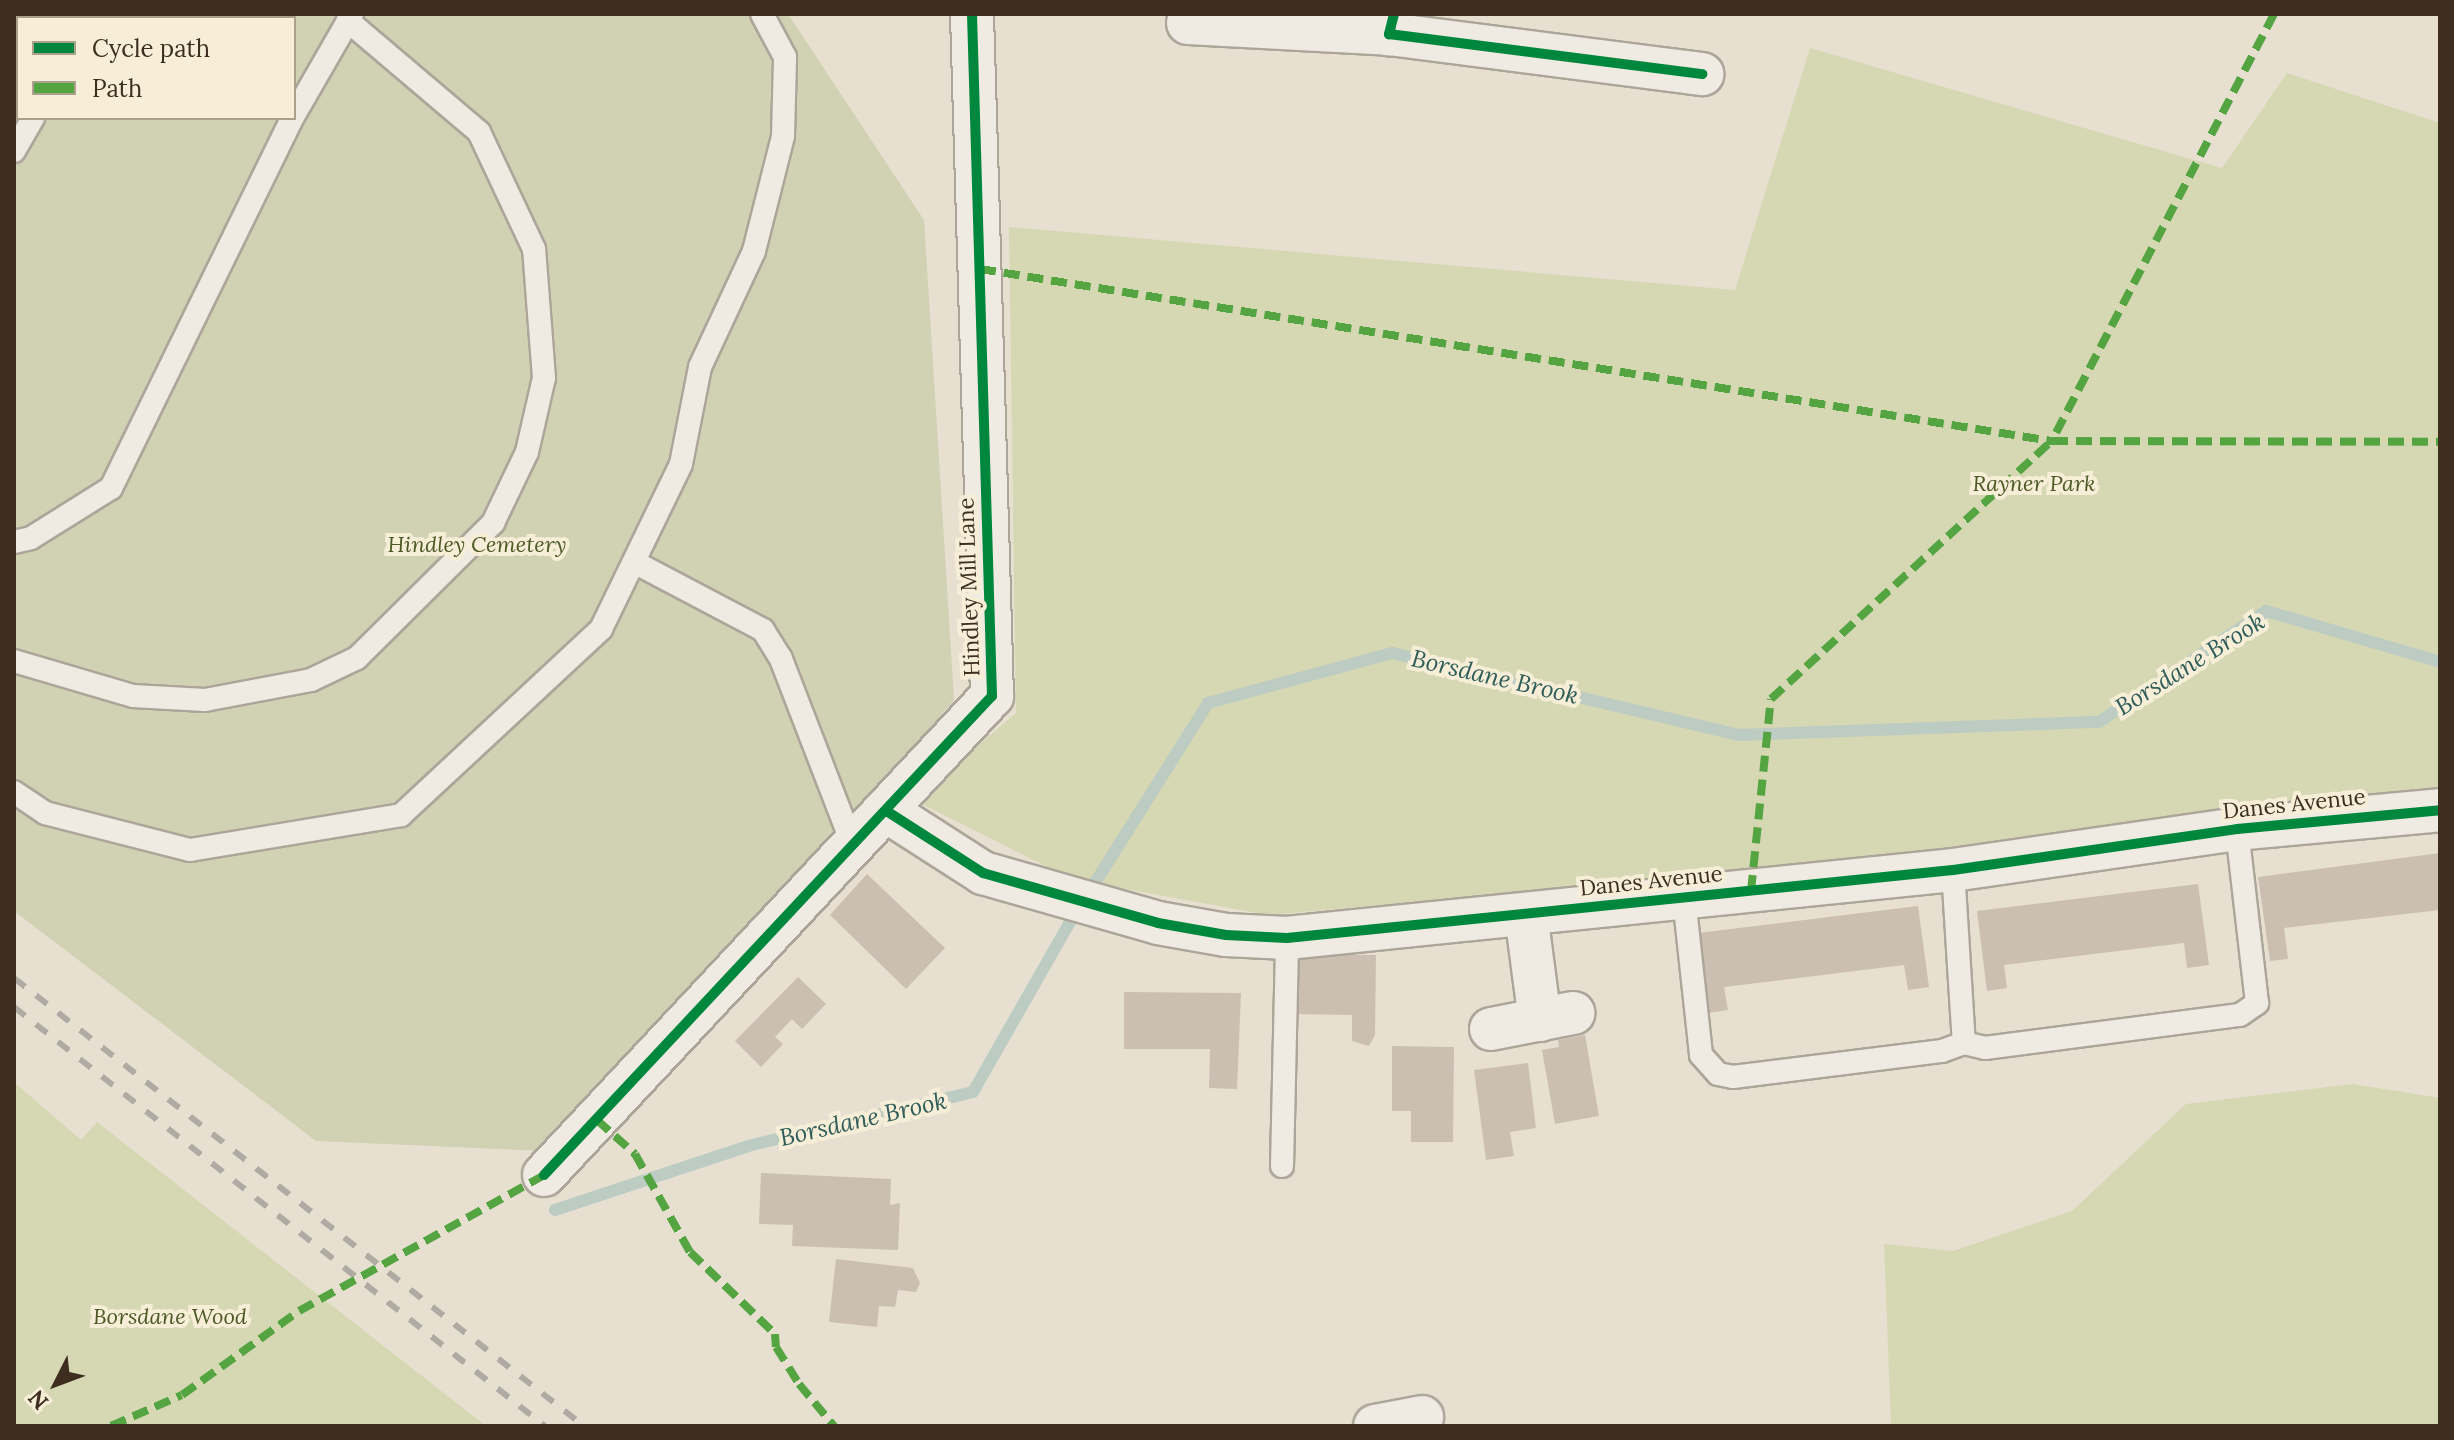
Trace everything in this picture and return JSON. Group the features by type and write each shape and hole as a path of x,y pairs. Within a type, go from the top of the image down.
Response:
{"street":[{"name":"Hindley Mill Lane","path":"544,1175 888,812 992,696 972,14"},
{"path":"1188,23 1391,24 1702,74"},
{"name":"Danes Avenue","path":"888,812 983,873 1226,935 1287,938 1953,870 2237,829 2440,810"},
{"path":"1491,1029 1556,1016 1526,914"}],"lane":[{"path":"14,792 45,813 190,850 401,815 601,629 681,464 700,367 754,251 783,136 785,57 762,14"},
{"path":"14,661 133,696 205,700 311,680 357,658 493,523 527,452 544,378 534,249 479,132 350,18 296,110"},
{"path":"14,151 32,120"},
{"path":"14,542 31,538 111,488 291,120"},
{"path":"634,562 763,630 781,659 854,848"},
{"path":"1684,898 1701,1055 1718,1074 1778,1072 1942,1051 1964,1043 1985,1048 2240,1015 2257,1003 2237,829"},
{"path":"1953,870 1964,1043"},
{"path":"1282,1166 1287,938"}],"green space":[{"name":"Hindley Cemetery","path":"14,14 788,14 924,220 954,700 567,1152 316,1141 14,911"},
{"name":"Rayner Park","path":"1810,48 2222,168 2287,73 2440,123 2440,793 1878,861 1268,915 1071,879 914,800 1016,713 1009,227 1735,290"},
{"name":"Borsdane Wood","path":"14,1082 81,1140 97,1122 486,1426 14,1426"},
{"path":"2353,1084 2440,1098 2440,1426 1891,1426 1884,1244 1953,1251 2072,1211 2186,1104"}],"building":[{"path":"2440,853 2440,910 2284,928 2288,959 2270,961 2258,877"},
{"path":"867,874 945,948 906,989 830,915"},
{"path":"2198,884 2209,965 2187,968 2184,943 2004,965 2007,988 1987,991 1977,911"},
{"path":"1918,906 1929,987 1908,990 1904,965 1724,987 1728,1010 1708,1013 1698,933"},
{"path":"1295,954 1376,955 1375,1035 1369,1046 1352,1041 1352,1015 1294,1014"},
{"path":"798,977 826,1004 802,1029 792,1019 775,1037 783,1044 761,1067 735,1041"},
{"path":"1124,992 1241,993 1237,1089 1209,1088 1210,1049 1124,1049"},
{"path":"1585,1035 1599,1116 1555,1124 1542,1050 1559,1047 1558,1040"},
{"path":"1392,1046 1454,1047 1453,1142 1411,1142 1411,1111 1392,1111"},
{"path":"1528,1063 1536,1128 1510,1132 1514,1156 1486,1160 1474,1070"},
{"path":"761,1173 891,1179 890,1205 900,1203 898,1250 792,1246 793,1225 759,1224"},
{"path":"836,1259 913,1268 920,1283 916,1292 898,1290 895,1307 879,1306 877,1327 829,1322"}],"waterway":[{"name":"Borsdane Brook","path":"555,1210 748,1146 973,1092 1069,924 1208,703 1392,653 1738,735 2099,722 2266,611 2440,662"}],"railway":[{"path":"14,978 584,1426"},
{"path":"14,1007 545,1426"}],"marked path":[{"path":"2274,14 2052,441 2440,442"},
{"path":"980,269 2052,441"},
{"path":"1751,891 1771,699 2052,441"},
{"path":"597,1120 635,1154 690,1252 775,1334 776,1347 799,1384 834,1426"},
{"path":"111,1426 182,1395 299,1311 544,1175"}],"cycle path":[{"path":"544,1175 992,696 972,14"},
{"path":"1394,14 1389,34 1702,74"},
{"path":"888,812 983,873 1158,923 1226,935 1287,938 1953,870 2237,829 2440,810"}]}
